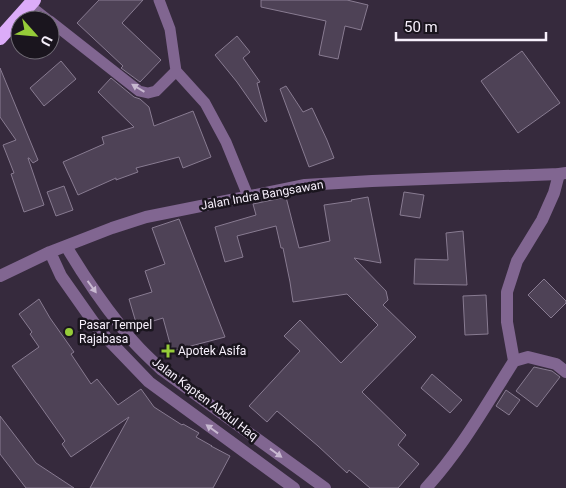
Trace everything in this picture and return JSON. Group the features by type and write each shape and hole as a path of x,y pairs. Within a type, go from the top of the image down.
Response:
{"highway":[{"path":"0,38 32,3"}],"street":[{"name":"Jalan Indra Bangsawan","path":"0,276 50,252 146,217 305,185 563,174"},
{"path":"514,362 507,322 506,292 517,261 542,220 563,174"},
{"name":"Jalan Kapten Abdul Haq","path":"66,246 82,273 120,326 162,370 325,488"},
{"name":"Jalan Kapten Abdul Haq","path":"50,252 61,276 99,330 149,382 294,488"},
{"path":"426,488 442,471 514,362 528,356 556,364 566,372"}],"lane":[{"path":"159,0 170,29 176,71 205,104 226,142 248,196"},
{"path":"60,30 139,91 148,93 156,91 176,71"}],"building":[{"path":"99,0 143,0 122,23 161,60 140,82 121,68 123,66 77,23"},
{"path":"261,0 347,0 368,5 361,30 345,26 338,59 319,55 326,21 261,7"},
{"path":"237,36 250,52 243,58 260,82 257,83 267,121 265,122 215,55"},
{"path":"522,51 560,103 518,133 481,81"},
{"path":"61,61 76,79 44,106 30,88"},
{"path":"0,68 38,160 33,163 28,158 44,205 24,212 11,174 14,173 3,145 16,140 0,117"},
{"path":"111,78 149,107 154,126 193,111 211,157 183,168 179,157 136,168 138,172 116,180 116,178 78,195 63,162 104,144 102,137 134,127 98,92"},
{"path":"286,86 303,112 312,108 334,158 309,167 280,89"},
{"path":"64,186 73,210 56,216 47,192"},
{"path":"404,192 424,195 420,218 400,215"},
{"path":"286,197 299,248 330,241 324,205 368,197 381,263 354,258 386,291 388,300 383,305 416,337 362,392 406,435 398,445 419,464 398,488 370,488 349,470 347,473 277,411 267,422 249,406 300,351 284,336 300,320 341,363 378,325 347,294 293,302 283,248 281,248 276,226 237,236 243,257 225,262 215,227 256,215 253,204"},
{"path":"179,219 225,337 172,351 163,318 137,326 129,299 152,292 145,271 165,264 152,228"},
{"path":"463,231 467,285 414,284 415,259 448,260 446,233"},
{"path":"544,279 566,301 551,318 528,295"},
{"path":"486,295 488,334 465,335 463,296"},
{"path":"39,299 74,352 71,354 91,384 97,379 118,405 141,389 154,407 182,425 199,433 196,437 230,456 213,488 90,488 129,417 71,457 62,444 65,441 12,366 39,347 30,334 32,332 19,314"},
{"path":"534,367 552,371 560,377 537,407 516,391"},
{"path":"432,374 462,400 450,413 421,388"},
{"path":"506,390 520,400 509,415 496,406"},
{"path":"0,416 36,463 74,488 26,488 0,454"}],"place":[{"name":"Pasar Tempel Rajabasa","path":"69,332"},
{"name":"Apotek Asifa","path":"168,351"}]}
